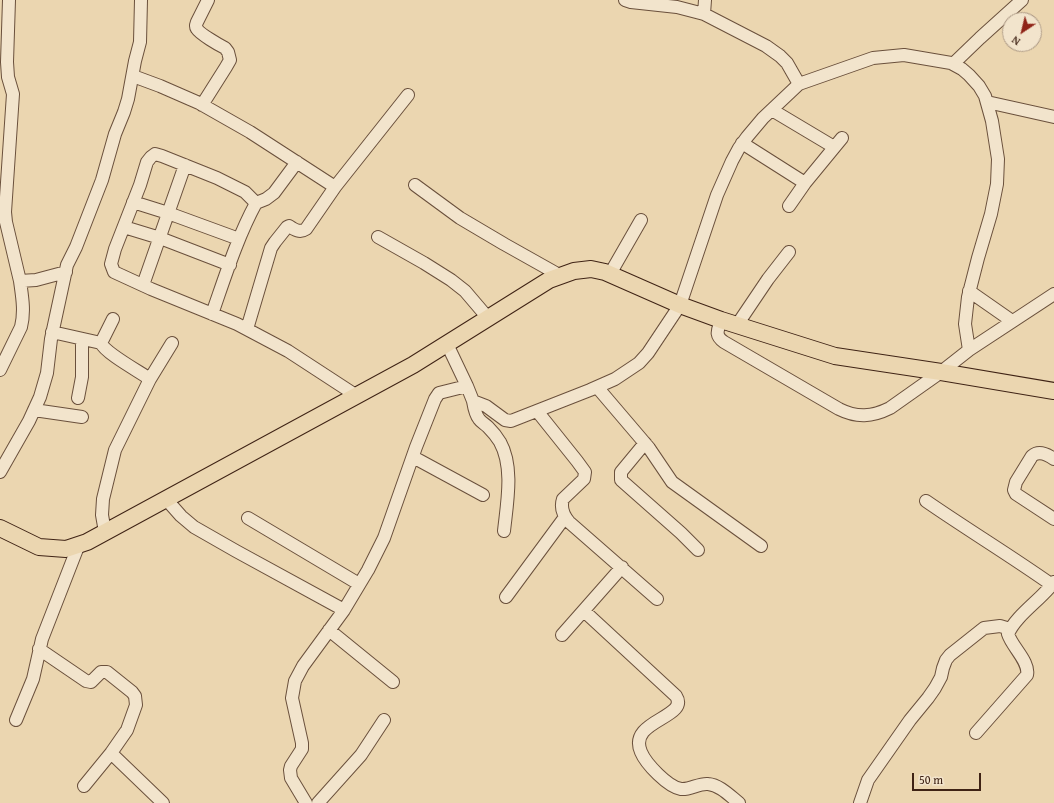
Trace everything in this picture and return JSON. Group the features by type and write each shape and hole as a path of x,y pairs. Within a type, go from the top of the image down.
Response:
{"main road":[{"path":"0,528 39,547 66,549 87,542 413,365 549,280 574,271 591,269 605,272 680,305 721,320 835,356 1054,391"}],"street":[{"path":"0,370 21,327 27,281 3,221 7,186 5,148 13,94 8,77 7,62 9,0"},
{"path":"0,472 29,421 40,397 47,373 52,332 67,265 76,247 102,180 114,134 128,99 140,42 141,0"},
{"path":"202,105 230,60 228,52 225,48 197,29 197,22 208,0"},
{"path":"625,0 677,7 704,14 766,46 780,56 787,63 799,84"},
{"path":"704,14 705,0"},
{"path":"953,64 1022,0"},
{"path":"473,401 486,406 509,422 514,421 615,379 639,363 648,353 680,305 717,195 732,161 742,143 755,127 799,84 873,58 904,56 953,64 962,69 979,86 987,102 992,121 998,159 997,184 991,214 969,291 965,324 968,350"},
{"path":"133,76 160,86 202,105 250,132 335,187"},
{"path":"247,329 268,258 275,242 289,226 299,231 306,229 335,187 408,95"},
{"path":"987,102 1054,117"},
{"path":"772,110 834,148"},
{"path":"789,206 805,182 842,138"},
{"path":"742,143 805,182"},
{"path":"256,203 245,192 217,178 155,154 147,162 140,186 115,249 111,264 112,269 118,274 247,329 288,351 357,396"},
{"path":"212,314 239,239 256,203 266,199 274,193 297,162"},
{"path":"143,285 185,165"},
{"path":"415,185 465,221 561,276"},
{"path":"133,202 239,239"},
{"path":"610,274 642,220"},
{"path":"124,227 160,238 230,265"},
{"path":"378,237 451,280 465,291 488,318"},
{"path":"737,325 788,252"},
{"path":"27,281 66,272"},
{"path":"969,291 1012,321"},
{"path":"721,320 718,330 720,339 839,409 863,416 882,412 890,408 942,372 968,350 1054,294"},
{"path":"101,343 113,319"},
{"path":"52,332 101,343 106,350 150,379"},
{"path":"78,398 82,377 82,339"},
{"path":"105,532 102,515 103,499 115,450 150,379 172,344"},
{"path":"447,344 468,386 473,401 474,410 478,419 490,429 500,442 506,458 508,468 508,494 504,531"},
{"path":"306,803 291,778 290,770 302,749 292,698 295,681 303,666 344,610 384,538 435,399 439,393 468,386"},
{"path":"597,386 645,443 672,482 761,546"},
{"path":"34,410 82,417"},
{"path":"537,411 578,460 585,472 584,479 563,499 562,508 564,516 657,599"},
{"path":"645,443 621,472 621,480 698,550"},
{"path":"1054,459 1042,453 1037,453 1032,456 1016,482 1014,490 1016,494 1054,519"},
{"path":"413,457 484,495"},
{"path":"166,499 181,516 194,527 344,610"},
{"path":"926,501 1053,583 1012,624 1008,634 1024,661 1027,668 1027,675 976,733"},
{"path":"506,597 565,517"},
{"path":"248,518 359,584"},
{"path":"16,720 33,679 42,638 79,544"},
{"path":"562,635 622,567"},
{"path":"584,611 678,699 678,705 642,732 639,738 638,744 641,752 653,770 673,786 681,789 708,784 716,786 726,792 738,803"},
{"path":"860,803 868,780 910,720 935,688 941,677 946,660 950,655 984,628 1000,626 1010,629"},
{"path":"329,630 394,682"},
{"path":"39,649 86,681 91,682 101,672 107,672 136,696 136,705 127,730 112,753 84,786"},
{"path":"318,803 361,755 384,720"},
{"path":"112,753 163,803"}]}
